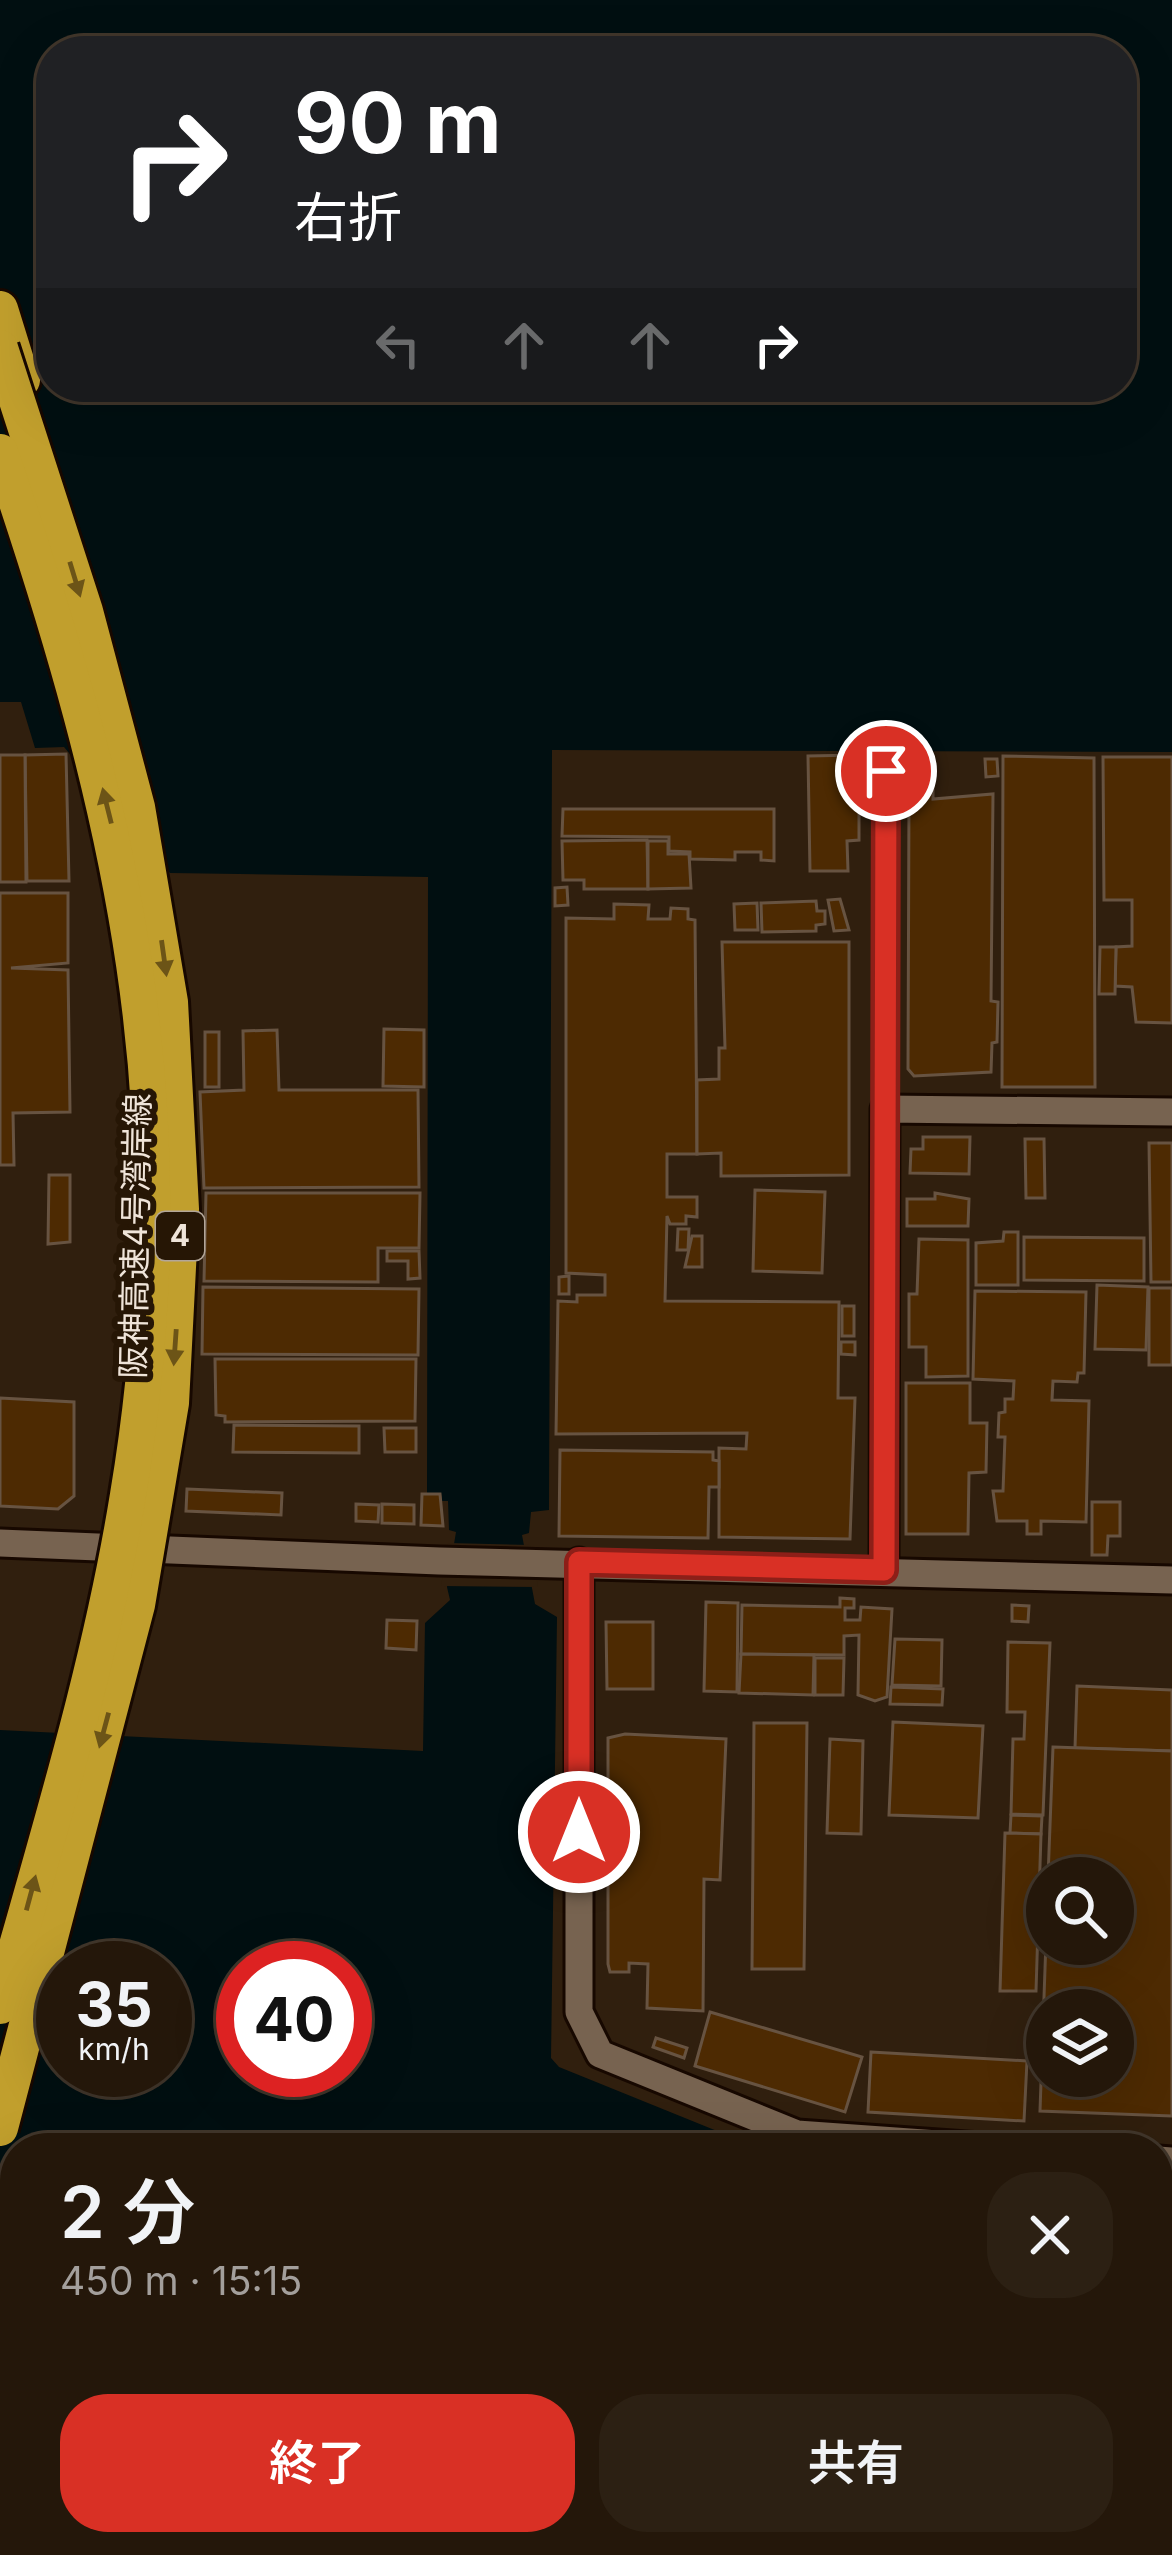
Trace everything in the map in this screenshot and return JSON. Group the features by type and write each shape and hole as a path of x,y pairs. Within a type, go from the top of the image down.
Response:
{"highway":[{"name":"4","path":"0,309 53,506"},
{"name":"阪神高速4号湾岸線","path":"0,348 53,506 114,716 157,902 179,1109 179,1279 171,1403 137,1605 0,2128"},
{"name":"阪神高速4号湾岸線","path":"0,452 84,714 129,908 145,1029 154,1199 142,1398 110,1591 0,2006"}],"street":[{"path":"884,1570 886,771"},
{"path":"884,1108 1172,1112"},
{"path":"0,1543 439,1561 1172,1580"},
{"path":"579,1562 579,2012 588,2040 600,2054 795,2133"}],"shaded area":[{"path":"0,0 1172,0 1172,752 552,750 549,1510 531,1512 529,1533 522,1535 535,1604 557,1617 551,2058 559,2067 722,2133 0,2133 0,1730 423,1751 425,1623 450,1600 447,1587 456,1532 449,1530 448,1501 442,1501 441,1493 427,1493 428,877 170,873 64,747 35,748 21,702 0,702"}],"pier":[{"path":"448,1543 530,1545 538,1587 441,1586"}],"building":[{"path":"66,754 69,881 27,881 25,755"},
{"path":"0,755 25,755 26,882 0,882"},
{"path":"859,755 860,785 853,785 853,793 859,793 859,840 847,841 848,871 810,871 808,756"},
{"path":"1003,756 1094,758 1095,1087 1002,1087"},
{"path":"1103,757 1172,757 1172,1023 1136,1022 1132,987 1115,986 1116,947 1132,946 1132,900 1104,900"},
{"path":"985,759 997,759 998,776 986,777"},
{"path":"933,779 933,799 993,794 991,1001 998,1002 991,1072 914,1076 908,1069 909,798 915,780"},
{"path":"563,809 774,809 774,861 761,860 761,852 735,852 735,860 690,859 690,852 669,851 669,837 562,836"},
{"path":"647,840 648,889 584,889 584,880 563,880 562,841"},
{"path":"648,841 668,841 668,854 689,854 691,888 648,889"},
{"path":"567,887 568,905 555,906 555,888"},
{"path":"0,893 68,893 68,963 11,968 68,970 70,1112 13,1113 14,1165 0,1165"},
{"path":"840,899 849,930 834,931 828,900"},
{"path":"816,901 817,911 825,911 825,924 816,925 816,931 762,932 761,903"},
{"path":"757,903 758,930 735,930 734,904"},
{"path":"614,904 649,905 648,919 670,919 671,908 688,909 688,919 695,920 697,1154 667,1154 667,1197 697,1197 697,1217 686,1216 686,1224 670,1224 667,1216 665,1301 839,1302 838,1398 855,1398 850,1539 719,1537 719,1448 746,1449 747,1433 556,1434 558,1301 605,1295 605,1275 566,1273 566,918 614,919"},
{"path":"722,942 849,942 849,1175 721,1176 721,1153 697,1154 697,1080 719,1079 719,1048 725,1048"},
{"path":"1100,947 1116,947 1115,994 1099,994"},
{"path":"384,1029 424,1030 424,1087 383,1086"},
{"path":"277,1030 279,1090 418,1090 419,1187 204,1188 200,1092 244,1090 243,1031"},
{"path":"205,1032 219,1032 219,1087 205,1087"},
{"path":"923,1137 970,1137 969,1174 910,1173 911,1149 923,1149"},
{"path":"1025,1139 1044,1139 1045,1198 1026,1198"},
{"path":"1149,1143 1172,1143 1172,1282 1151,1282"},
{"path":"49,1175 70,1175 70,1242 48,1244"},
{"path":"755,1190 825,1192 822,1273 753,1271"},
{"path":"206,1193 420,1193 419,1248 378,1248 378,1282 204,1281"},
{"path":"935,1193 969,1199 968,1226 907,1226 907,1199 935,1199"},
{"path":"678,1229 689,1229 688,1250 677,1250"},
{"path":"1004,1232 1018,1232 1018,1285 976,1285 976,1243 1003,1241"},
{"path":"692,1236 702,1236 702,1267 685,1267"},
{"path":"1024,1237 1144,1238 1144,1281 1024,1280"},
{"path":"919,1239 968,1240 968,1376 926,1377 926,1347 909,1347 909,1294 917,1294"},
{"path":"387,1251 419,1251 420,1278 408,1279 408,1261 387,1261"},
{"path":"569,1276 569,1294 559,1294 559,1277"},
{"path":"1097,1285 1148,1287 1146,1350 1095,1349"},
{"path":"203,1287 419,1289 418,1355 202,1354"},
{"path":"1149,1288 1172,1288 1172,1365 1149,1365"},
{"path":"975,1291 1086,1292 1084,1373 1078,1373 1077,1382 1053,1381 1052,1400 1089,1401 1086,1522 1041,1521 1041,1534 1027,1534 1027,1521 997,1521 993,1491 1003,1491 1005,1437 998,1437 999,1413 1005,1412 1005,1399 1013,1399 1014,1381 973,1379"},
{"path":"842,1306 854,1306 854,1336 842,1336"},
{"path":"841,1342 855,1342 855,1355 841,1354"},
{"path":"215,1359 416,1359 415,1421 225,1422 225,1416 216,1415"},
{"path":"906,1383 970,1383 970,1423 987,1423 986,1472 969,1473 968,1534 906,1534"},
{"path":"0,1398 74,1402 74,1496 58,1509 0,1506"},
{"path":"234,1425 359,1426 359,1453 233,1452"},
{"path":"384,1428 416,1428 416,1452 385,1452"},
{"path":"560,1450 713,1452 713,1460 719,1461 719,1487 709,1487 708,1538 559,1536"},
{"path":"187,1489 282,1493 281,1515 186,1511"},
{"path":"422,1494 440,1494 443,1526 421,1525"},
{"path":"1092,1502 1120,1502 1120,1536 1108,1536 1107,1555 1092,1555"},
{"path":"356,1504 379,1505 378,1522 356,1521"},
{"path":"382,1504 414,1505 414,1524 382,1523"},
{"path":"840,1598 854,1599 854,1608 845,1608 845,1620 860,1620 861,1607 892,1609 887,1697 875,1701 858,1695 859,1635 844,1636 844,1655 741,1654 742,1605 840,1607"},
{"path":"706,1602 738,1603 737,1692 704,1691"},
{"path":"1012,1605 1029,1606 1028,1622 1012,1621"},
{"path":"387,1620 417,1621 416,1650 386,1648"},
{"path":"606,1622 653,1622 653,1689 607,1689"},
{"path":"895,1639 942,1640 941,1686 892,1685"},
{"path":"1008,1642 1050,1643 1043,1815 1011,1814 1013,1739 1024,1739 1025,1712 1007,1712"},
{"path":"741,1654 814,1655 813,1695 739,1693"},
{"path":"815,1658 844,1658 843,1695 815,1695"},
{"path":"1077,1686 1172,1690 1172,1751 1075,1748"},
{"path":"891,1687 943,1689 942,1705 890,1704"},
{"path":"893,1722 983,1726 978,1818 889,1815"},
{"path":"754,1723 807,1723 804,1969 752,1969"},
{"path":"625,1734 726,1739 720,1880 704,1879 703,2011 647,2008 648,1964 629,1963 629,1972 610,1972 608,1738"},
{"path":"830,1739 863,1741 861,1834 827,1833"},
{"path":"1053,1747 1172,1751 1172,2116 1040,2111 1040,2097 1134,2097 1134,1989 1044,1989 1045,1965 1134,1965 1134,1857 1049,1857"},
{"path":"1011,1815 1042,1816 1041,1834 1010,1833"},
{"path":"1005,1833 1041,1834 1040,1857 1026,1857 1026,1965 1037,1965 1036,1989 1000,1991"},
{"path":"710,2012 862,2057 845,2112 695,2066"},
{"path":"656,2038 687,2048 684,2058 653,2047"},
{"path":"871,2052 1026,2061 1024,2121 868,2112"}],"route":[{"path":"579,1832 579,1562 884,1570 886,771"}]}
